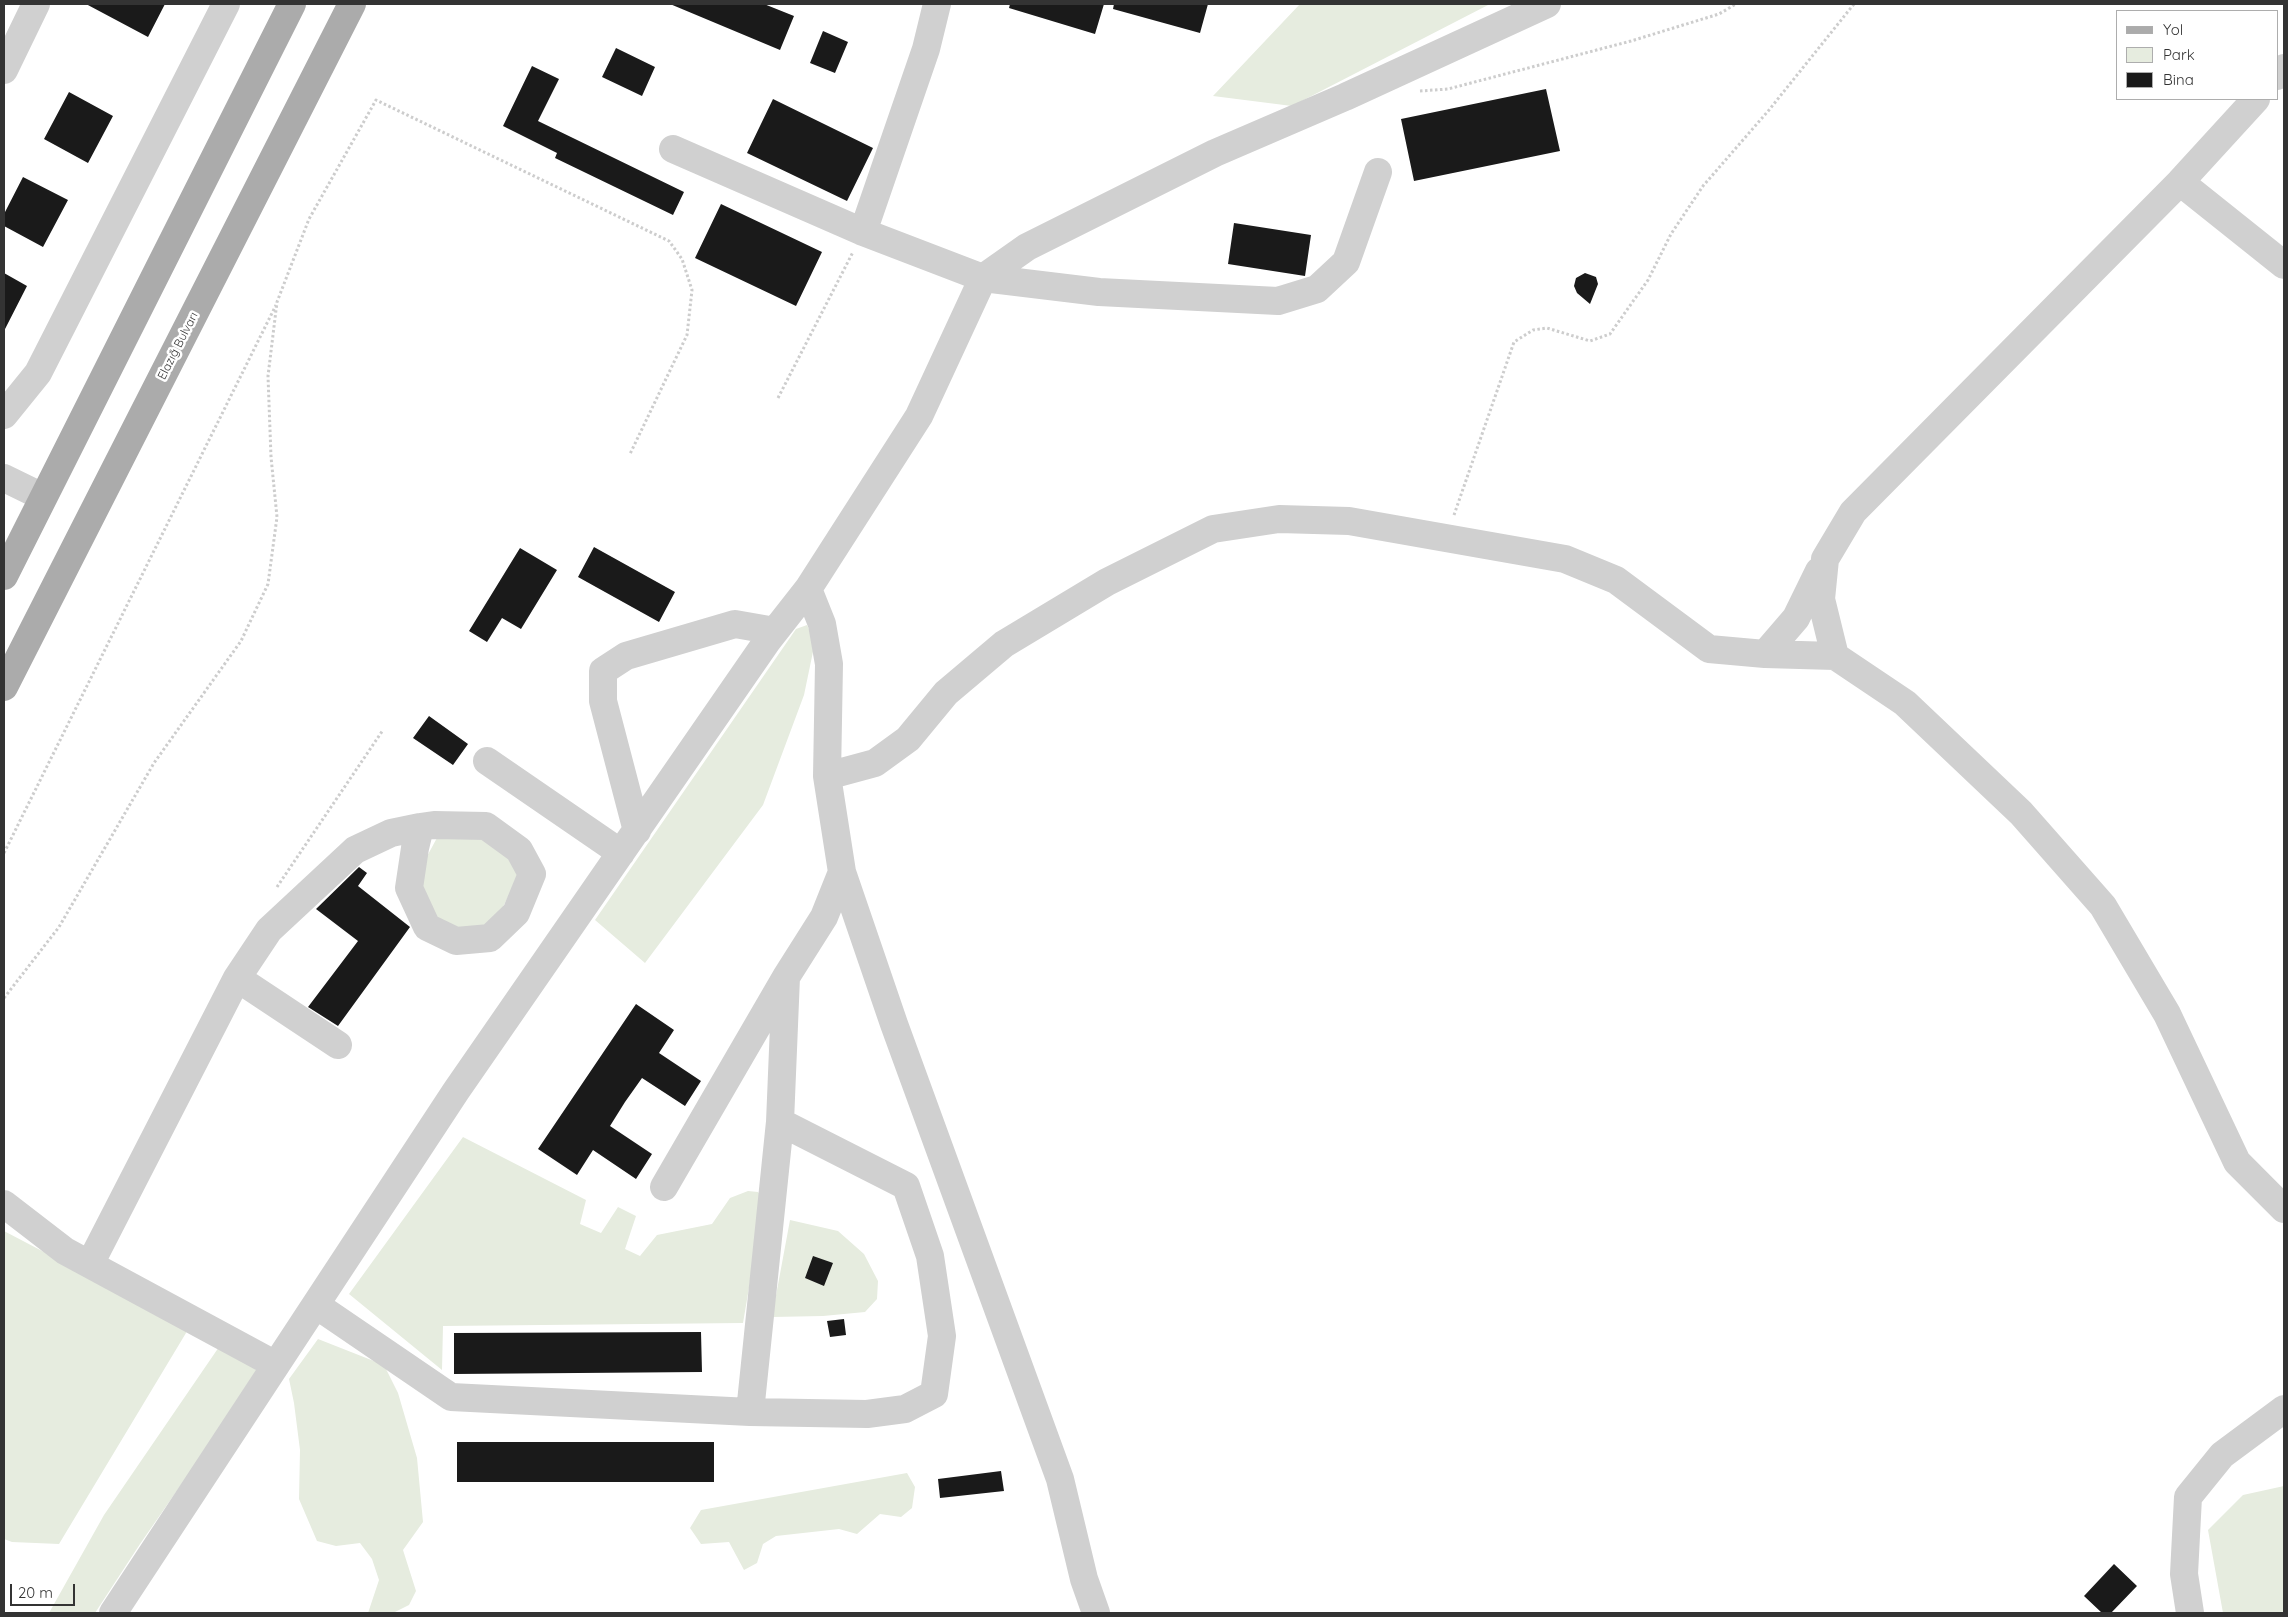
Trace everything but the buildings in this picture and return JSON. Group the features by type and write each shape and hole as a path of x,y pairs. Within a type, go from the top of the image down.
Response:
{"main road":[{"path":"4,576 292,4"},
{"name":"Elazığ Bulvarı","path":"4,687 352,4"}],"lane":[{"path":"4,70 36,4"},
{"path":"4,416 38,373 226,4"},
{"path":"863,232 926,49 936,4"},
{"path":"113,1613 456,1091 775,631 808,588 919,416 984,278 1027,247 1215,153 1345,97 1547,4"},
{"path":"1765,654 1796,618 1825,559 1853,512 2180,182 2255,100"},
{"path":"673,150 863,232 984,278 1099,292 1278,301 1317,289 1346,262 1378,172"},
{"path":"2180,182 2284,264"},
{"path":"4,478 43,497"},
{"path":"827,776 875,763 908,739 946,694 1004,644 1107,582 1213,529 1279,519 1349,521 1565,559 1616,580 1708,649 1765,654 1835,656 1905,703 2021,813 2103,906 2167,1014 2237,1162 2284,1209"},
{"path":"1825,559 1821,599 1835,656"},
{"path":"808,588 822,624 829,664 827,776 842,872 894,1024 1060,1479 1084,1579 1096,1613"},
{"path":"637,831 603,701 603,671 626,656 735,624 775,631"},
{"path":"487,761 621,853"},
{"path":"90,1264 237,978 270,930 355,850 391,833 420,827 434,825 486,826 519,850 532,874 516,913 490,938 456,941 427,927 409,888 420,827"},
{"path":"664,1187 786,977 824,917 842,872"},
{"path":"750,1412 780,1122 786,977"},
{"path":"237,978 338,1045"},
{"path":"316,1305 451,1397 750,1412 867,1414 905,1409 934,1394 942,1336 930,1256 906,1186 780,1122"},
{"path":"4,1204 65,1251 276,1365"},
{"path":"2190,1613 2184,1574 2188,1497 2222,1455 2284,1409"}],"path":[{"path":"1410,92 1448,89 1631,41 1719,14 1736,4"},
{"path":"1445,539 1514,342 1533,330 1547,328 1590,341 1610,334 1648,280 1671,234 1703,186 1769,110 1854,4"},
{"path":"4,853 277,302 310,219 376,100 669,241 682,259 692,290 687,335 630,454"},
{"path":"778,398 863,232"},
{"path":"4,998 59,927 154,763 241,641 268,584 277,517 271,457 268,376 277,302"},
{"path":"274,891 383,730"}],"green space":[{"path":"1300,4 1490,4 1292,106 1213,96"},
{"path":"807,625 815,642 804,695 763,805 645,963 595,920 796,629"},
{"path":"438,836 483,836 510,857 519,875 503,907 481,928 451,933 427,914 422,881 425,860"},
{"path":"463,1137 586,1200 580,1224 601,1233 618,1207 636,1216 625,1249 640,1256 657,1235 712,1224 730,1198 748,1191 758,1192 764,1200 743,1323 443,1326 442,1370 349,1294"},
{"path":"790,1220 838,1231 864,1254 878,1281 877,1299 865,1312 823,1316 772,1317"},
{"path":"4,1231 189,1328 59,1544 12,1542 4,1539"},
{"path":"318,1339 384,1365 398,1393 417,1458 423,1522 403,1550 416,1591 409,1605 393,1613 368,1613 379,1580 372,1559 360,1543 336,1546 317,1541 299,1499 300,1450 289,1379"},
{"path":"221,1344 259,1372 140,1544 95,1613 49,1613 104,1515"},
{"path":"907,1473 915,1487 912,1508 901,1517 880,1514 857,1534 839,1529 776,1536 763,1544 757,1563 744,1570 729,1542 701,1544 690,1528 701,1510"},
{"path":"2284,1486 2284,1613 2223,1613 2208,1530 2243,1495"}]}
